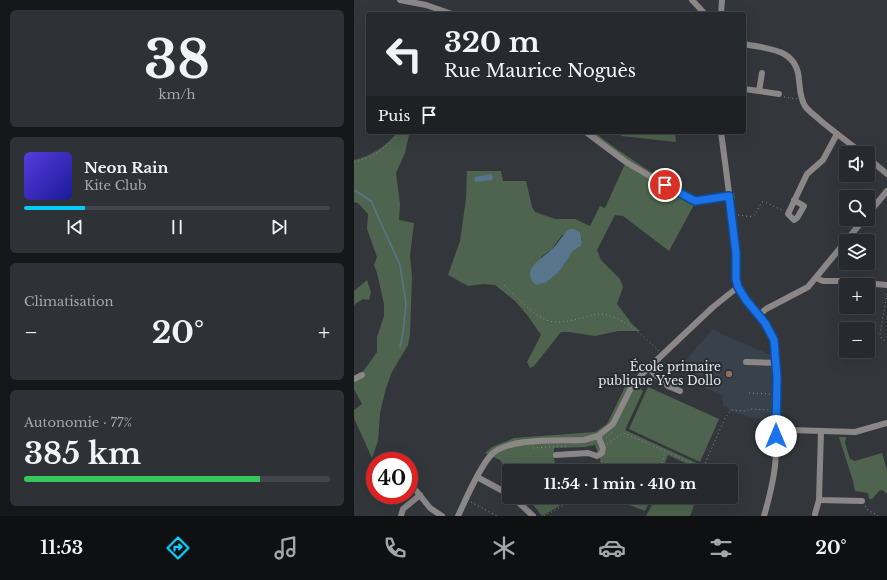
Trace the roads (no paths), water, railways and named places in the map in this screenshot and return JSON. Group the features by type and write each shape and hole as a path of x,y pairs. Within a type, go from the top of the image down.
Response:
{"street":[{"path":"400,0 426,5 446,12"},
{"path":"692,0 703,12"},
{"path":"721,12 722,0"},
{"path":"746,44 778,50 788,56 798,71 801,97 806,106 812,114 853,146"},
{"path":"759,91 762,73"},
{"path":"746,89 779,94"},
{"path":"589,134 626,162 678,193 695,201 729,196"},
{"path":"721,134 732,215 736,253 736,279 738,287 746,300 770,330 774,340 777,395 775,465 772,485 764,516"},
{"path":"794,200 804,206 795,219 788,214 794,200 807,174 823,160 837,134"},
{"path":"875,163 886,170"},
{"path":"875,206 887,191"},
{"path":"852,234 858,226"},
{"path":"759,315 766,309 808,287 839,250"},
{"path":"816,278 823,281 844,281 887,285"},
{"path":"458,516 477,477 490,456 496,451 518,443 599,438 613,424 632,386 648,368 738,287"},
{"path":"746,362 776,363"},
{"path":"648,368 668,386 680,391"},
{"path":"354,379 362,375"},
{"path":"776,422 786,426 790,430"},
{"path":"776,436 780,436 790,430 855,432 887,423"},
{"path":"816,514 819,500 821,431"},
{"path":"556,455 588,453 595,456 599,455 602,450 599,438"},
{"path":"477,477 502,490"},
{"path":"418,493 430,508 442,516"},
{"path":"401,516 402,509 420,495"},
{"path":"819,500 862,501"},
{"path":"520,504 533,516"}],"water":[{"path":"491,174 493,178 492,180 476,182 474,180 475,177"},
{"path":"569,229 574,229 580,232 582,242 581,246 573,251 560,271 547,282 536,285 531,280 531,270 538,261 554,247"}],"waterway":[{"path":"354,190 371,201 400,265 406,304 400,347"}],"place":[{"name":"École primaire publique Yves Dollo","path":"729,374"}]}
